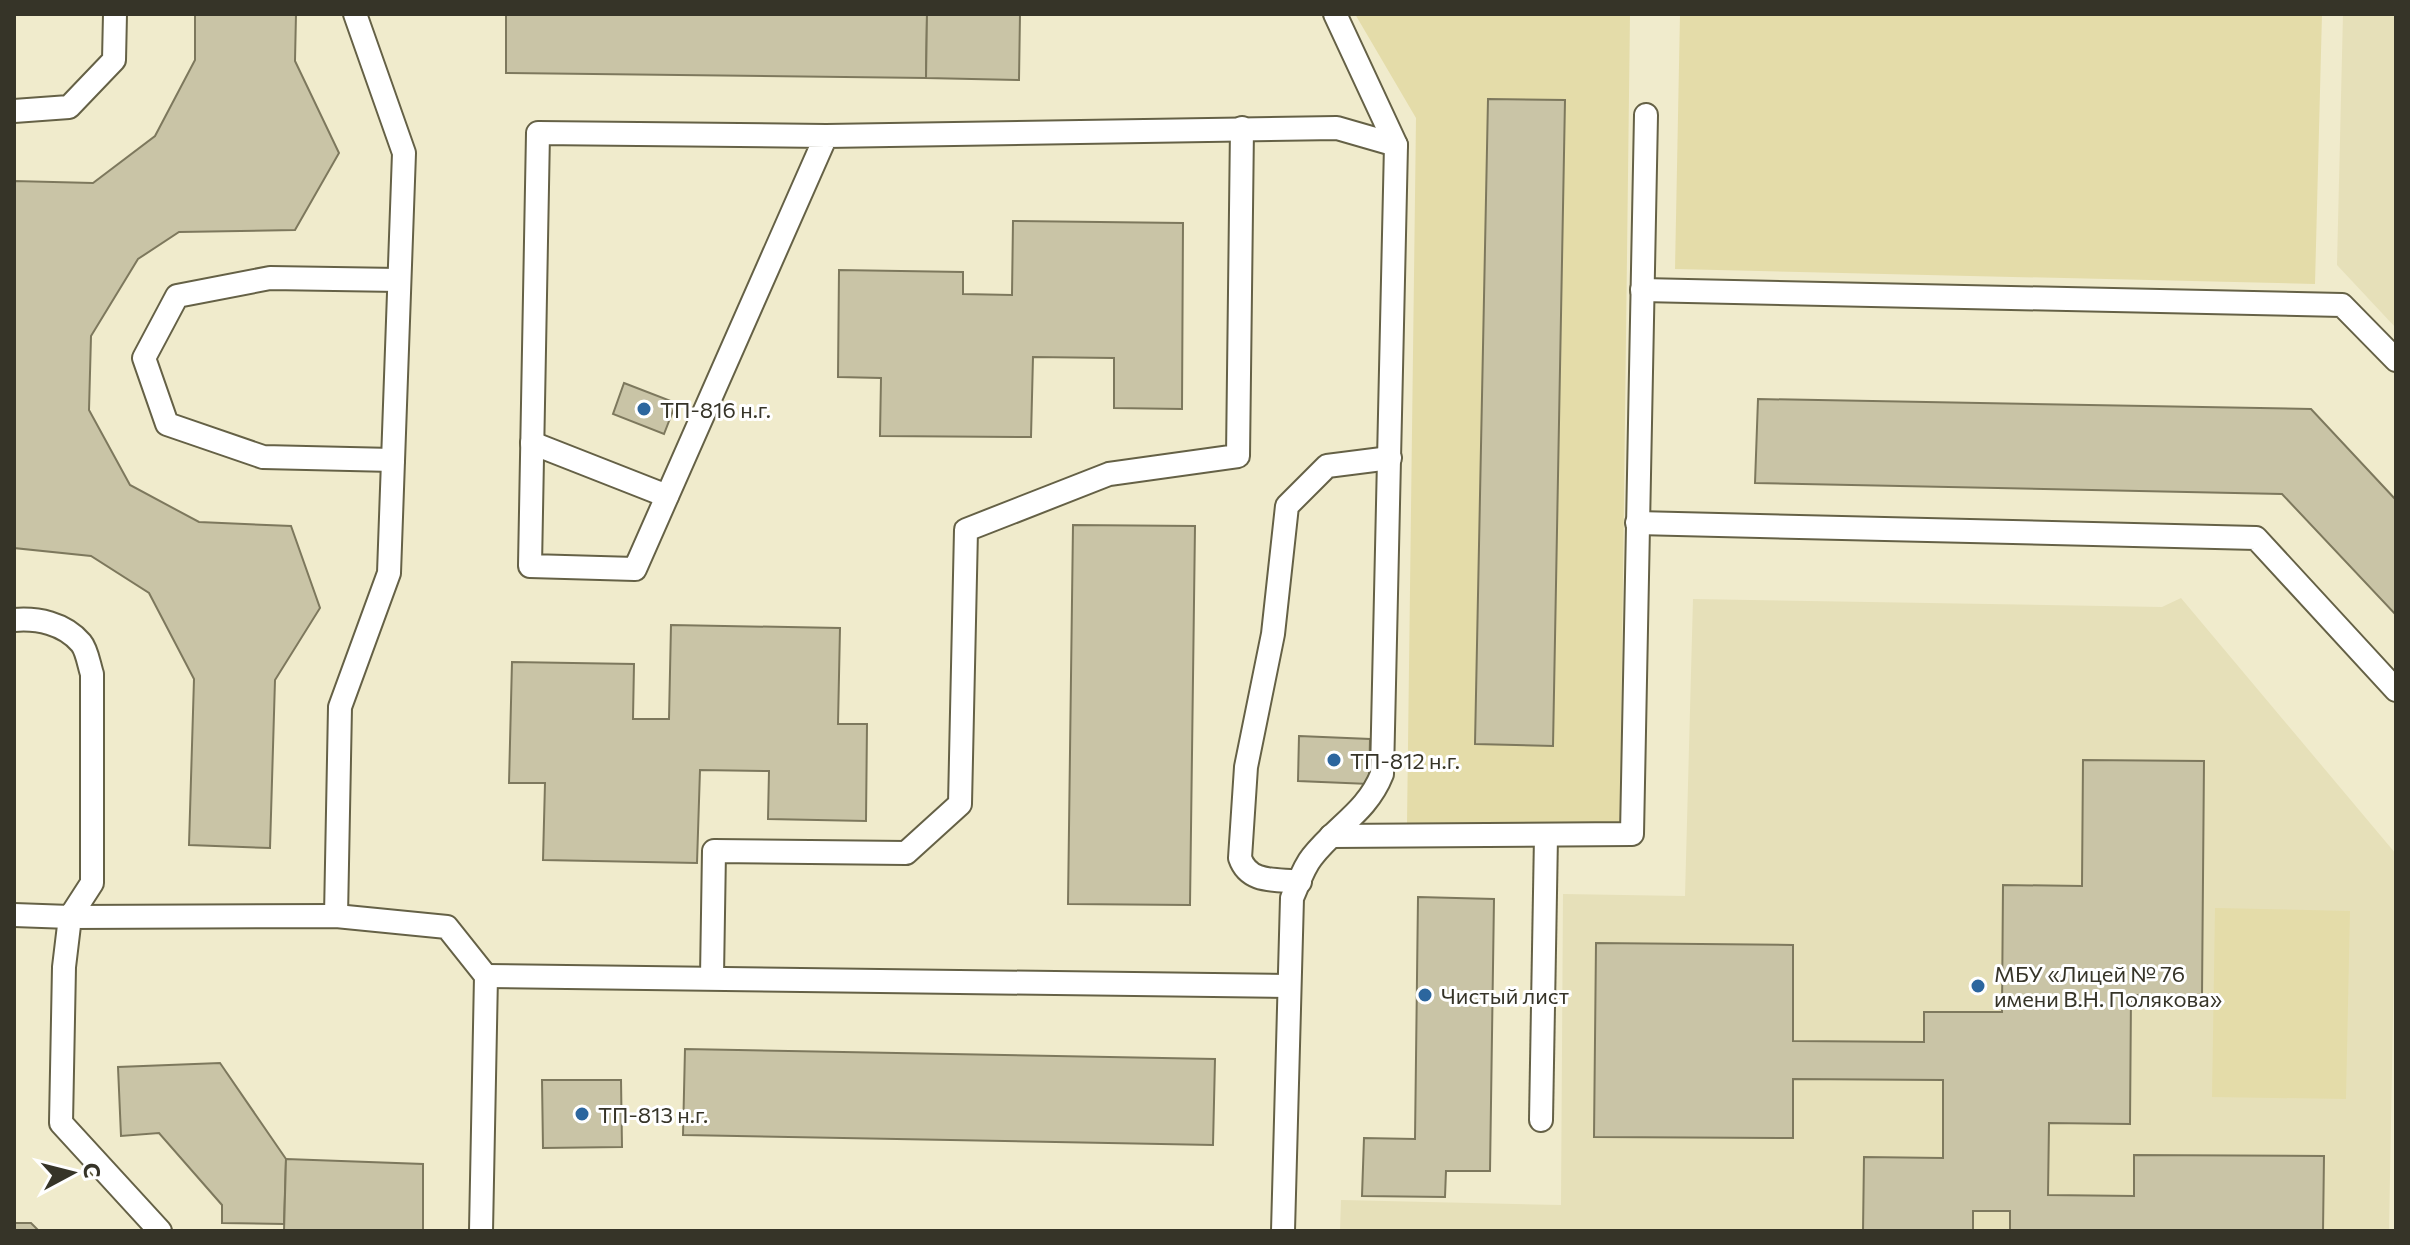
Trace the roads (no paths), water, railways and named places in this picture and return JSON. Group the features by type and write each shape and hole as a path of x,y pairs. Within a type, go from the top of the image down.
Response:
{"lane":[{"path":"14,111 69,107 114,60 115,14"},
{"path":"336,916 340,707 389,573 404,153 355,14"},
{"path":"1283,1231 1292,898 1310,859 1331,836 1356,817 1374,793 1382,774 1396,145 1335,14"},
{"path":"1331,836 1632,834 1646,115"},
{"path":"712,976 714,851 906,853 960,804 966,530 1109,474 1238,456 1242,128"},
{"path":"826,136 635,569 530,566 538,133 826,136 1337,128 1396,145"},
{"path":"393,460 263,457 167,424 144,358 177,296 270,278 399,280"},
{"path":"1642,290 2342,305 2396,360"},
{"path":"532,443 667,496"},
{"path":"1300,882 1254,877 1245,871 1240,858 1246,767 1273,634 1287,506 1327,466 1390,458"},
{"path":"1637,523 2256,538 2396,690"},
{"path":"14,620 37,618 63,630 82,644 92,674 92,883 70,917 64,967 61,1123 160,1231"},
{"path":"1541,1120 1546,836"},
{"path":"14,915 336,916 447,927 486,976 481,1231"},
{"path":"486,976 712,976 1288,986"}],"place":[{"name":"ТП-816 н.г.","path":"644,409"},
{"name":"ТП-812 н.г.","path":"1334,760"},
{"name":"МБУ «Лицей № 76 имени В.Н. Полякова»","path":"1978,986"},
{"name":"Чистый лист","path":"1425,995"},
{"name":"ТП-813 н.г.","path":"582,1114"}]}
